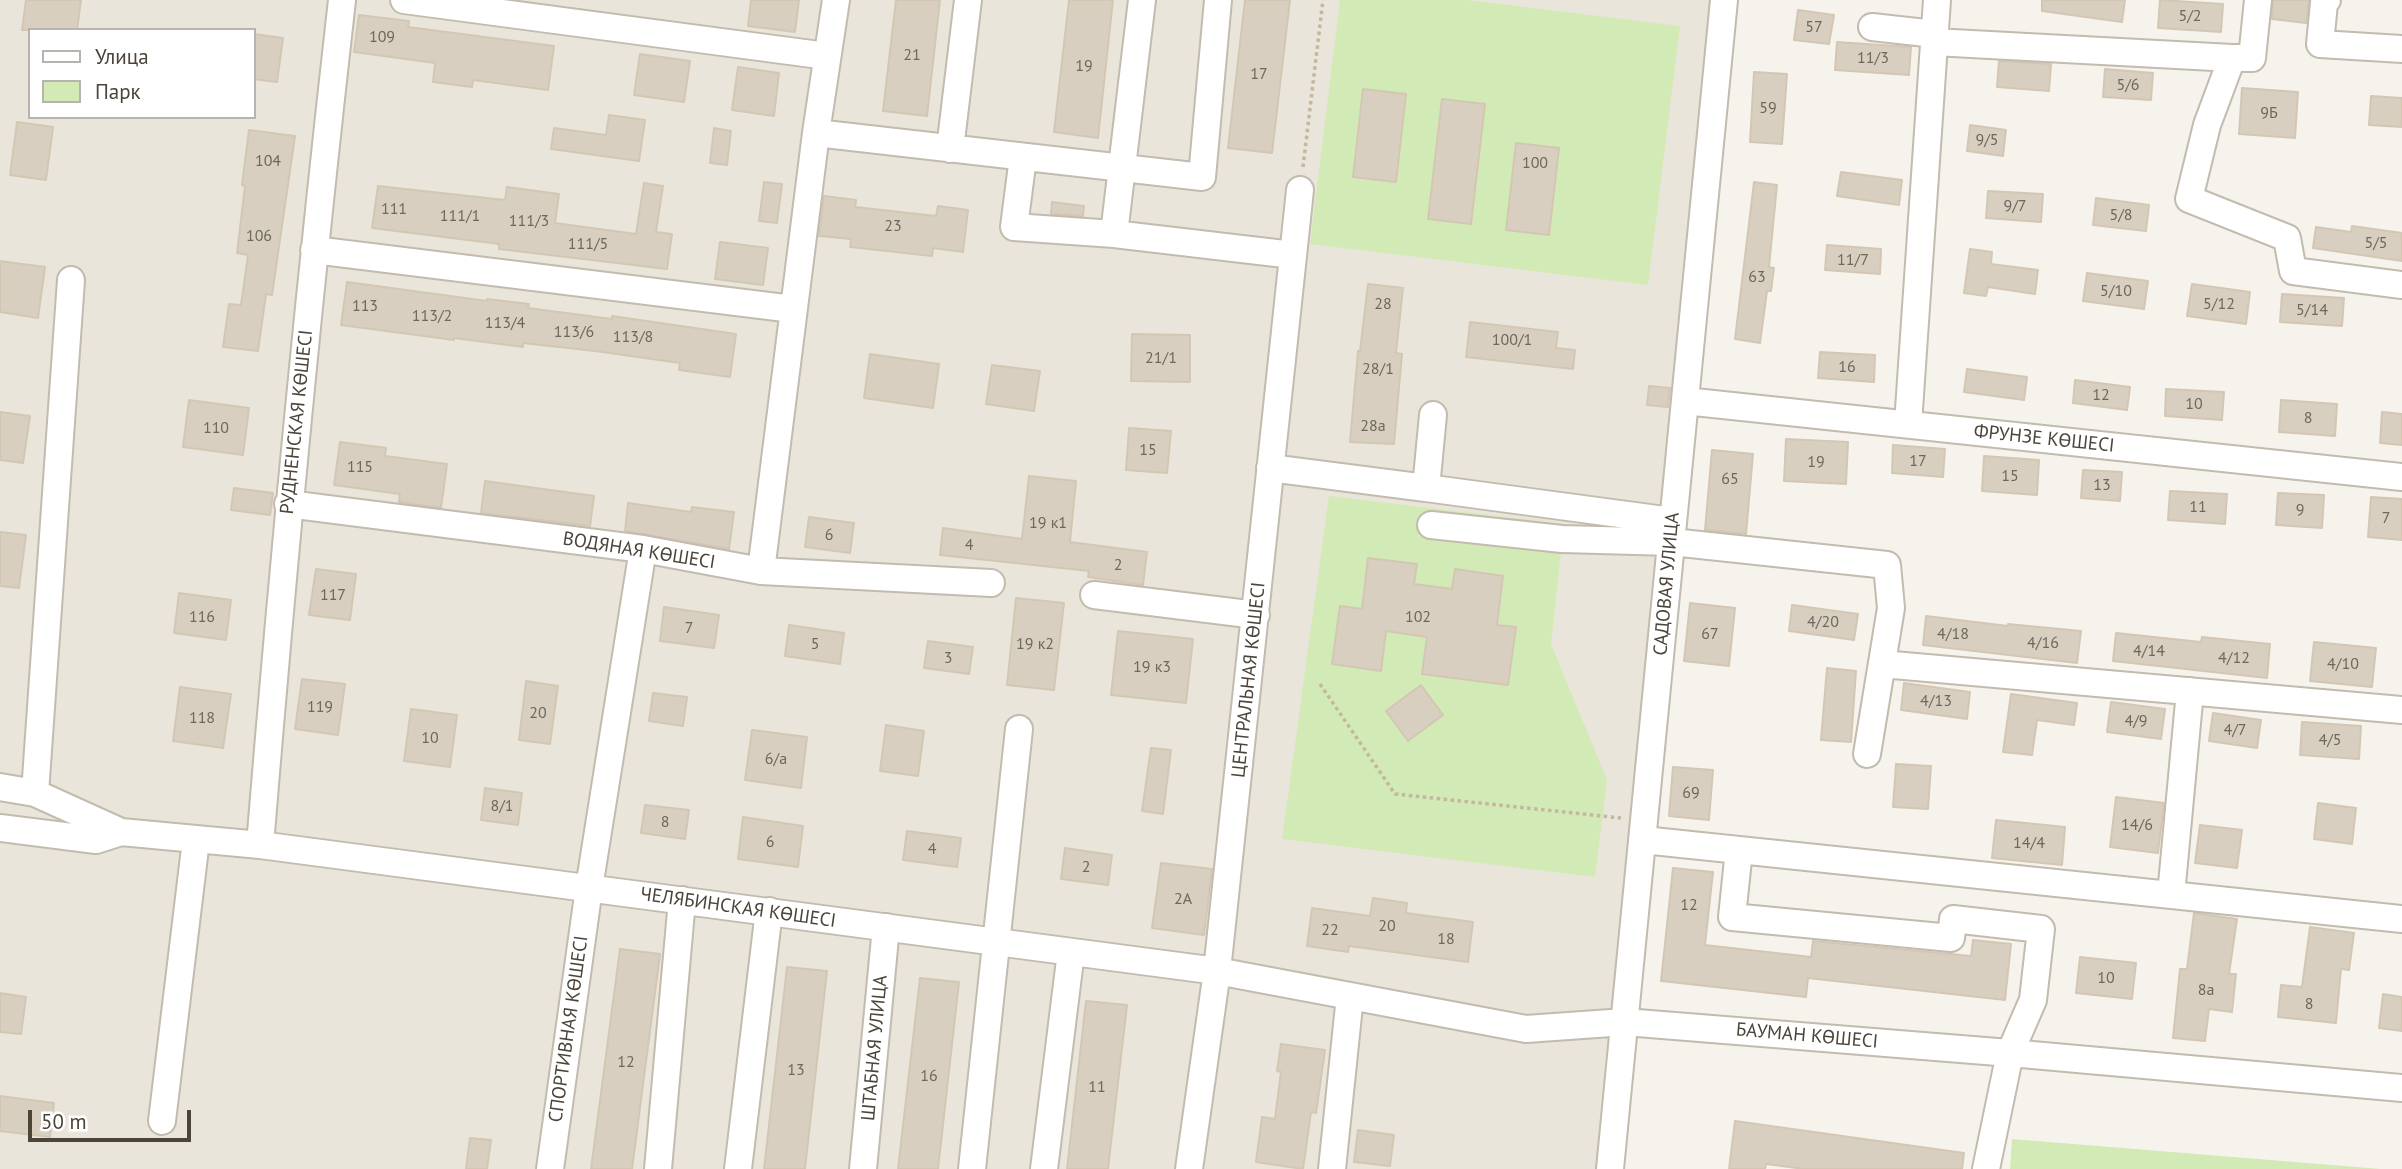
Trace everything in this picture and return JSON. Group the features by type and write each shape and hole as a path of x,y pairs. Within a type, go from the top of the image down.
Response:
{"street":[{"name":"РУДНЕНСКАЯ КӨШЕСІ","path":"260,845 288,504 342,0"},
{"path":"404,0 827,55"},
{"path":"761,571 816,133 836,0"},
{"path":"950,149 968,0"},
{"path":"1114,234 1142,0"},
{"path":"816,133 1202,177 1218,0"},
{"name":"САДОВАЯ УЛИЦА","path":"1610,1169 1724,0"},
{"path":"1908,424 1937,0"},
{"path":"1872,27 1934,38 2252,58 2258,0"},
{"path":"2327,0 2324,3 2320,44 2402,49"},
{"path":"2232,58 2207,125 2189,199 2287,238 2292,271 2402,285"},
{"path":"1023,157 1014,227 1114,234 1293,255"},
{"name":"ЦЕНТРАЛЬНАЯ КӨШЕСІ","path":"1189,1169 1217,971 1300,190"},
{"path":"314,250 793,309"},
{"path":"35,793 71,280"},
{"name":"ФРУНЗЕ КӨШЕСІ","path":"1685,401 2402,477"},
{"path":"1426,488 1433,415"},
{"path":"1270,468 1426,488 1672,532 1886,565 1891,608 1867,754"},
{"name":"ВОДЯНАЯ КӨШЕСІ","path":"288,504 643,548 761,571 991,583"},
{"path":"1432,525 1562,539 1672,532"},
{"name":"СПОРТИВНАЯ КӨШЕСІ","path":"550,1169 589,888 643,548"},
{"path":"1094,596 1256,615"},
{"path":"1882,664 2402,710"},
{"path":"2171,895 2190,691"},
{"path":"972,1169 1019,729"},
{"path":"0,787 35,793 121,832"},
{"path":"0,828 96,840 121,832"},
{"path":"1644,831 1739,850 2402,919"},
{"name":"ЧЕЛЯБИНСКАЯ КӨШЕСІ","path":"121,832 260,845 1217,971"},
{"path":"162,1121 196,840"},
{"path":"1739,850 1732,916 1951,938 1953,919 2041,929 2033,1000 2010,1053 1986,1169"},
{"path":"658,1169 682,900"},
{"path":"738,1169 769,911"},
{"name":"ШТАБНАЯ УЛИЦА","path":"863,1169 886,927"},
{"path":"1044,1169 1071,952"},
{"name":"БАУМАН КӨШЕСІ","path":"1217,971 1526,1029 1625,1022 2402,1088"},
{"path":"1332,1169 1350,996"}],"path":[{"path":"1300,190 1323,0"},
{"path":"1320,684 1395,794 1644,831"}],"shaded area":[{"path":"0,0 1723,0 1602,1169 0,1169"}],"green space":[{"path":"1340,0 1468,0 1680,26 1648,285 1310,244"},
{"path":"1329,496 1564,524 1551,644 1607,780 1595,877 1282,839"},
{"path":"2012,1139 2381,1169 2010,1169"}],"building":[{"path":"26,0 81,0 77,28 22,30"},
{"path":"751,0 799,0 795,32 748,26"},
{"path":"896,0 940,0 927,116 883,111"},
{"path":"1069,0 1113,0 1098,138 1054,132"},
{"path":"1245,0 1290,0 1272,153 1228,148"},
{"path":"2042,0 2125,0 2122,22 2042,11"},
{"path":"2160,0 2223,4 2221,32 2158,28"},
{"path":"2273,0 2309,0 2306,23 2272,19"},
{"path":"1798,10 1834,15 1829,44 1794,40"},
{"path":"359,15 409,21 408,27 554,46 548,90 473,80 472,87 433,82 435,63 354,52"},
{"path":"256,34 283,38 277,82 256,79"},
{"path":"1837,42 1911,47 1909,75 1835,70"},
{"path":"640,54 690,61 684,102 634,95"},
{"path":"1999,61 2051,64 2049,91 1997,87"},
{"path":"738,67 779,73 774,116 732,110"},
{"path":"2105,69 2153,73 2151,100 2103,97"},
{"path":"1754,72 1787,74 1782,144 1750,142"},
{"path":"2242,88 2298,92 2295,138 2239,134"},
{"path":"1363,89 1406,94 1396,182 1353,177"},
{"path":"2371,96 2402,98 2402,127 2369,125"},
{"path":"1442,99 1485,104 1471,224 1428,219"},
{"path":"609,115 645,120 639,161 551,149 554,128 606,135"},
{"path":"17,122 53,127 46,180 10,175"},
{"path":"1970,125 2006,130 2003,156 1967,151"},
{"path":"714,128 731,131 727,165 710,163"},
{"path":"249,130 295,136 272,295 266,294 258,351 223,347 229,304 241,305 248,255 237,253"},
{"path":"1516,143 1559,148 1549,235 1506,230"},
{"path":"1841,172 1902,180 1899,205 1837,196"},
{"path":"764,182 782,184 777,223 759,221"},
{"path":"1754,182 1777,185 1769,267 1774,268 1771,291 1767,291 1760,343 1735,339"},
{"path":"644,183 663,186 656,232 672,234 667,269 499,249 499,244 372,228 378,186 505,200 507,187 559,194 555,223 636,234"},
{"path":"1988,191 2043,194 2041,222 1986,218"},
{"path":"824,196 856,200 855,207 936,216 938,206 968,210 963,252 933,248 932,256 850,247 851,239 819,236"},
{"path":"2096,198 2149,205 2146,231 2093,225"},
{"path":"1052,202 1084,206 1083,216 1051,214"},
{"path":"2352,226 2402,233 2402,261 2313,248 2316,227 2351,232"},
{"path":"720,242 768,248 763,285 715,279"},
{"path":"1827,245 1881,249 1880,274 1825,270"},
{"path":"1970,249 1992,252 1991,264 2038,270 2035,294 1988,287 1986,296 1964,293"},
{"path":"0,261 45,267 38,318 0,312"},
{"path":"2087,273 2148,281 2144,309 2083,301"},
{"path":"347,282 529,304 528,308 612,319 612,316 736,334 730,377 679,370 680,363 595,351 523,343 523,347 454,340 341,325"},
{"path":"1368,284 1403,288 1396,353 1402,354 1394,444 1350,442 1358,351"},
{"path":"2192,284 2250,292 2246,324 2187,316"},
{"path":"2282,294 2344,298 2342,326 2280,322"},
{"path":"1470,322 1558,332 1556,348 1575,350 1573,369 1466,357"},
{"path":"1132,334 1190,335 1190,382 1131,381"},
{"path":"1820,352 1875,355 1874,382 1818,378"},
{"path":"870,354 939,364 933,408 864,398"},
{"path":"992,365 1040,371 1034,411 986,404"},
{"path":"1967,369 2027,377 2024,400 1964,392"},
{"path":"2075,380 2130,387 2127,410 2073,403"},
{"path":"1649,386 1670,388 1668,407 1647,405"},
{"path":"2166,389 2224,392 2222,420 2165,416"},
{"path":"189,400 249,408 243,455 183,447"},
{"path":"2281,400 2337,404 2335,436 2279,432"},
{"path":"0,412 30,416 23,463 0,460"},
{"path":"2382,412 2402,414 2402,445 2380,443"},
{"path":"1129,428 1171,431 1167,473 1126,470"},
{"path":"1786,439 1848,442 1846,484 1784,481"},
{"path":"340,442 386,448 385,456 447,464 441,508 399,502 400,494 334,485"},
{"path":"1893,445 1945,449 1943,477 1892,473"},
{"path":"1712,450 1753,454 1746,534 1705,530"},
{"path":"1984,456 2039,460 2037,495 1982,491"},
{"path":"2083,470 2122,472 2120,501 2081,498"},
{"path":"1029,476 1076,481 1070,542 1147,552 1143,585 1088,577 1089,571 940,555 943,528 1022,539"},
{"path":"485,481 594,496 590,526 481,513"},
{"path":"234,488 273,493 270,515 231,510"},
{"path":"2170,491 2227,494 2225,524 2168,520"},
{"path":"2278,493 2324,495 2322,528 2276,525"},
{"path":"2371,497 2402,499 2402,540 2368,537"},
{"path":"628,503 691,512 692,507 734,512 729,549 625,531"},
{"path":"809,517 854,523 850,553 805,547"},
{"path":"0,532 26,535 19,588 0,586"},
{"path":"1368,558 1417,564 1414,584 1452,589 1455,569 1503,576 1497,625 1516,627 1508,685 1422,674 1427,637 1386,631 1381,671 1332,664 1340,606 1362,609"},
{"path":"316,569 356,574 350,620 309,615"},
{"path":"179,593 231,600 226,640 174,633"},
{"path":"1016,598 1064,603 1054,690 1007,685"},
{"path":"1690,603 1735,608 1729,666 1684,661"},
{"path":"1792,605 1858,614 1854,640 1789,631"},
{"path":"664,607 719,615 714,648 660,641"},
{"path":"1926,616 2081,631 2077,663 1923,645"},
{"path":"789,625 844,633 840,664 785,656"},
{"path":"1118,631 1193,639 1186,703 1111,695"},
{"path":"2116,633 2201,642 2202,637 2270,644 2267,678 2113,661"},
{"path":"928,641 973,647 969,674 924,668"},
{"path":"2314,642 2376,648 2372,687 2310,681"},
{"path":"1827,668 1856,671 1851,742 1821,740"},
{"path":"302,679 345,684 338,735 295,729"},
{"path":"526,681 558,686 550,744 519,740"},
{"path":"1904,683 1970,692 1967,719 1901,710"},
{"path":"1421,685 1443,715 1408,741 1386,711"},
{"path":"180,687 231,694 223,748 173,741"},
{"path":"653,693 687,697 683,726 649,721"},
{"path":"2011,694 2077,703 2074,725 2037,720 2032,755 2003,752"},
{"path":"2111,702 2165,709 2161,739 2107,732"},
{"path":"411,709 457,715 450,767 404,761"},
{"path":"2213,713 2261,720 2257,748 2209,741"},
{"path":"2302,722 2361,726 2359,759 2300,755"},
{"path":"886,725 924,731 918,776 880,771"},
{"path":"752,730 807,737 801,788 745,780"},
{"path":"1151,748 1171,750 1163,814 1142,811"},
{"path":"1896,764 1931,766 1928,809 1893,807"},
{"path":"1673,767 1713,770 1709,820 1669,816"},
{"path":"485,788 522,793 518,825 481,820"},
{"path":"2116,797 2164,803 2158,853 2110,847"},
{"path":"2318,803 2356,808 2352,844 2314,839"},
{"path":"645,805 689,810 685,839 641,833"},
{"path":"743,817 803,826 798,867 738,859"},
{"path":"1996,820 2065,827 2062,865 1992,858"},
{"path":"2200,825 2242,830 2237,868 2195,863"},
{"path":"907,831 961,838 957,867 903,860"},
{"path":"1065,848 1112,855 1108,885 1061,879"},
{"path":"1161,863 1212,869 1204,935 1152,928"},
{"path":"1673,868 1713,872 1705,945 1811,957 1813,941 1971,956 1973,940 2011,944 2005,1000 1808,978 1806,997 1661,981"},
{"path":"1373,898 1407,903 1406,913 1473,922 1468,962 1349,946 1348,952 1307,946 1312,908 1370,916"},
{"path":"2194,913 2237,919 2229,974 2236,974 2232,1012 2209,1009 2205,1041 2173,1038 2180,969 2187,969"},
{"path":"2310,927 2354,933 2349,970 2341,969 2336,1023 2278,1017 2281,985 2302,987"},
{"path":"620,949 660,954 632,1169 591,1169"},
{"path":"2080,957 2136,963 2132,999 2076,993"},
{"path":"787,967 827,971 805,1169 764,1169"},
{"path":"920,978 959,982 938,1169 898,1169"},
{"path":"0,993 26,997 21,1034 0,1032"},
{"path":"2383,994 2402,997 2402,1031 2379,1028"},
{"path":"1086,1001 1127,1005 1108,1169 1067,1169"},
{"path":"1281,1044 1325,1050 1316,1113 1311,1112 1303,1169 1256,1162 1262,1117 1275,1119 1281,1072 1277,1071"},
{"path":"0,1096 54,1103 50,1137 0,1131"},
{"path":"1735,1121 1964,1153 1962,1169 1804,1169 1766,1164 1765,1169 1729,1169"},
{"path":"1358,1130 1394,1135 1390,1166 1354,1162"},
{"path":"470,1138 491,1140 487,1169 466,1169"}]}
